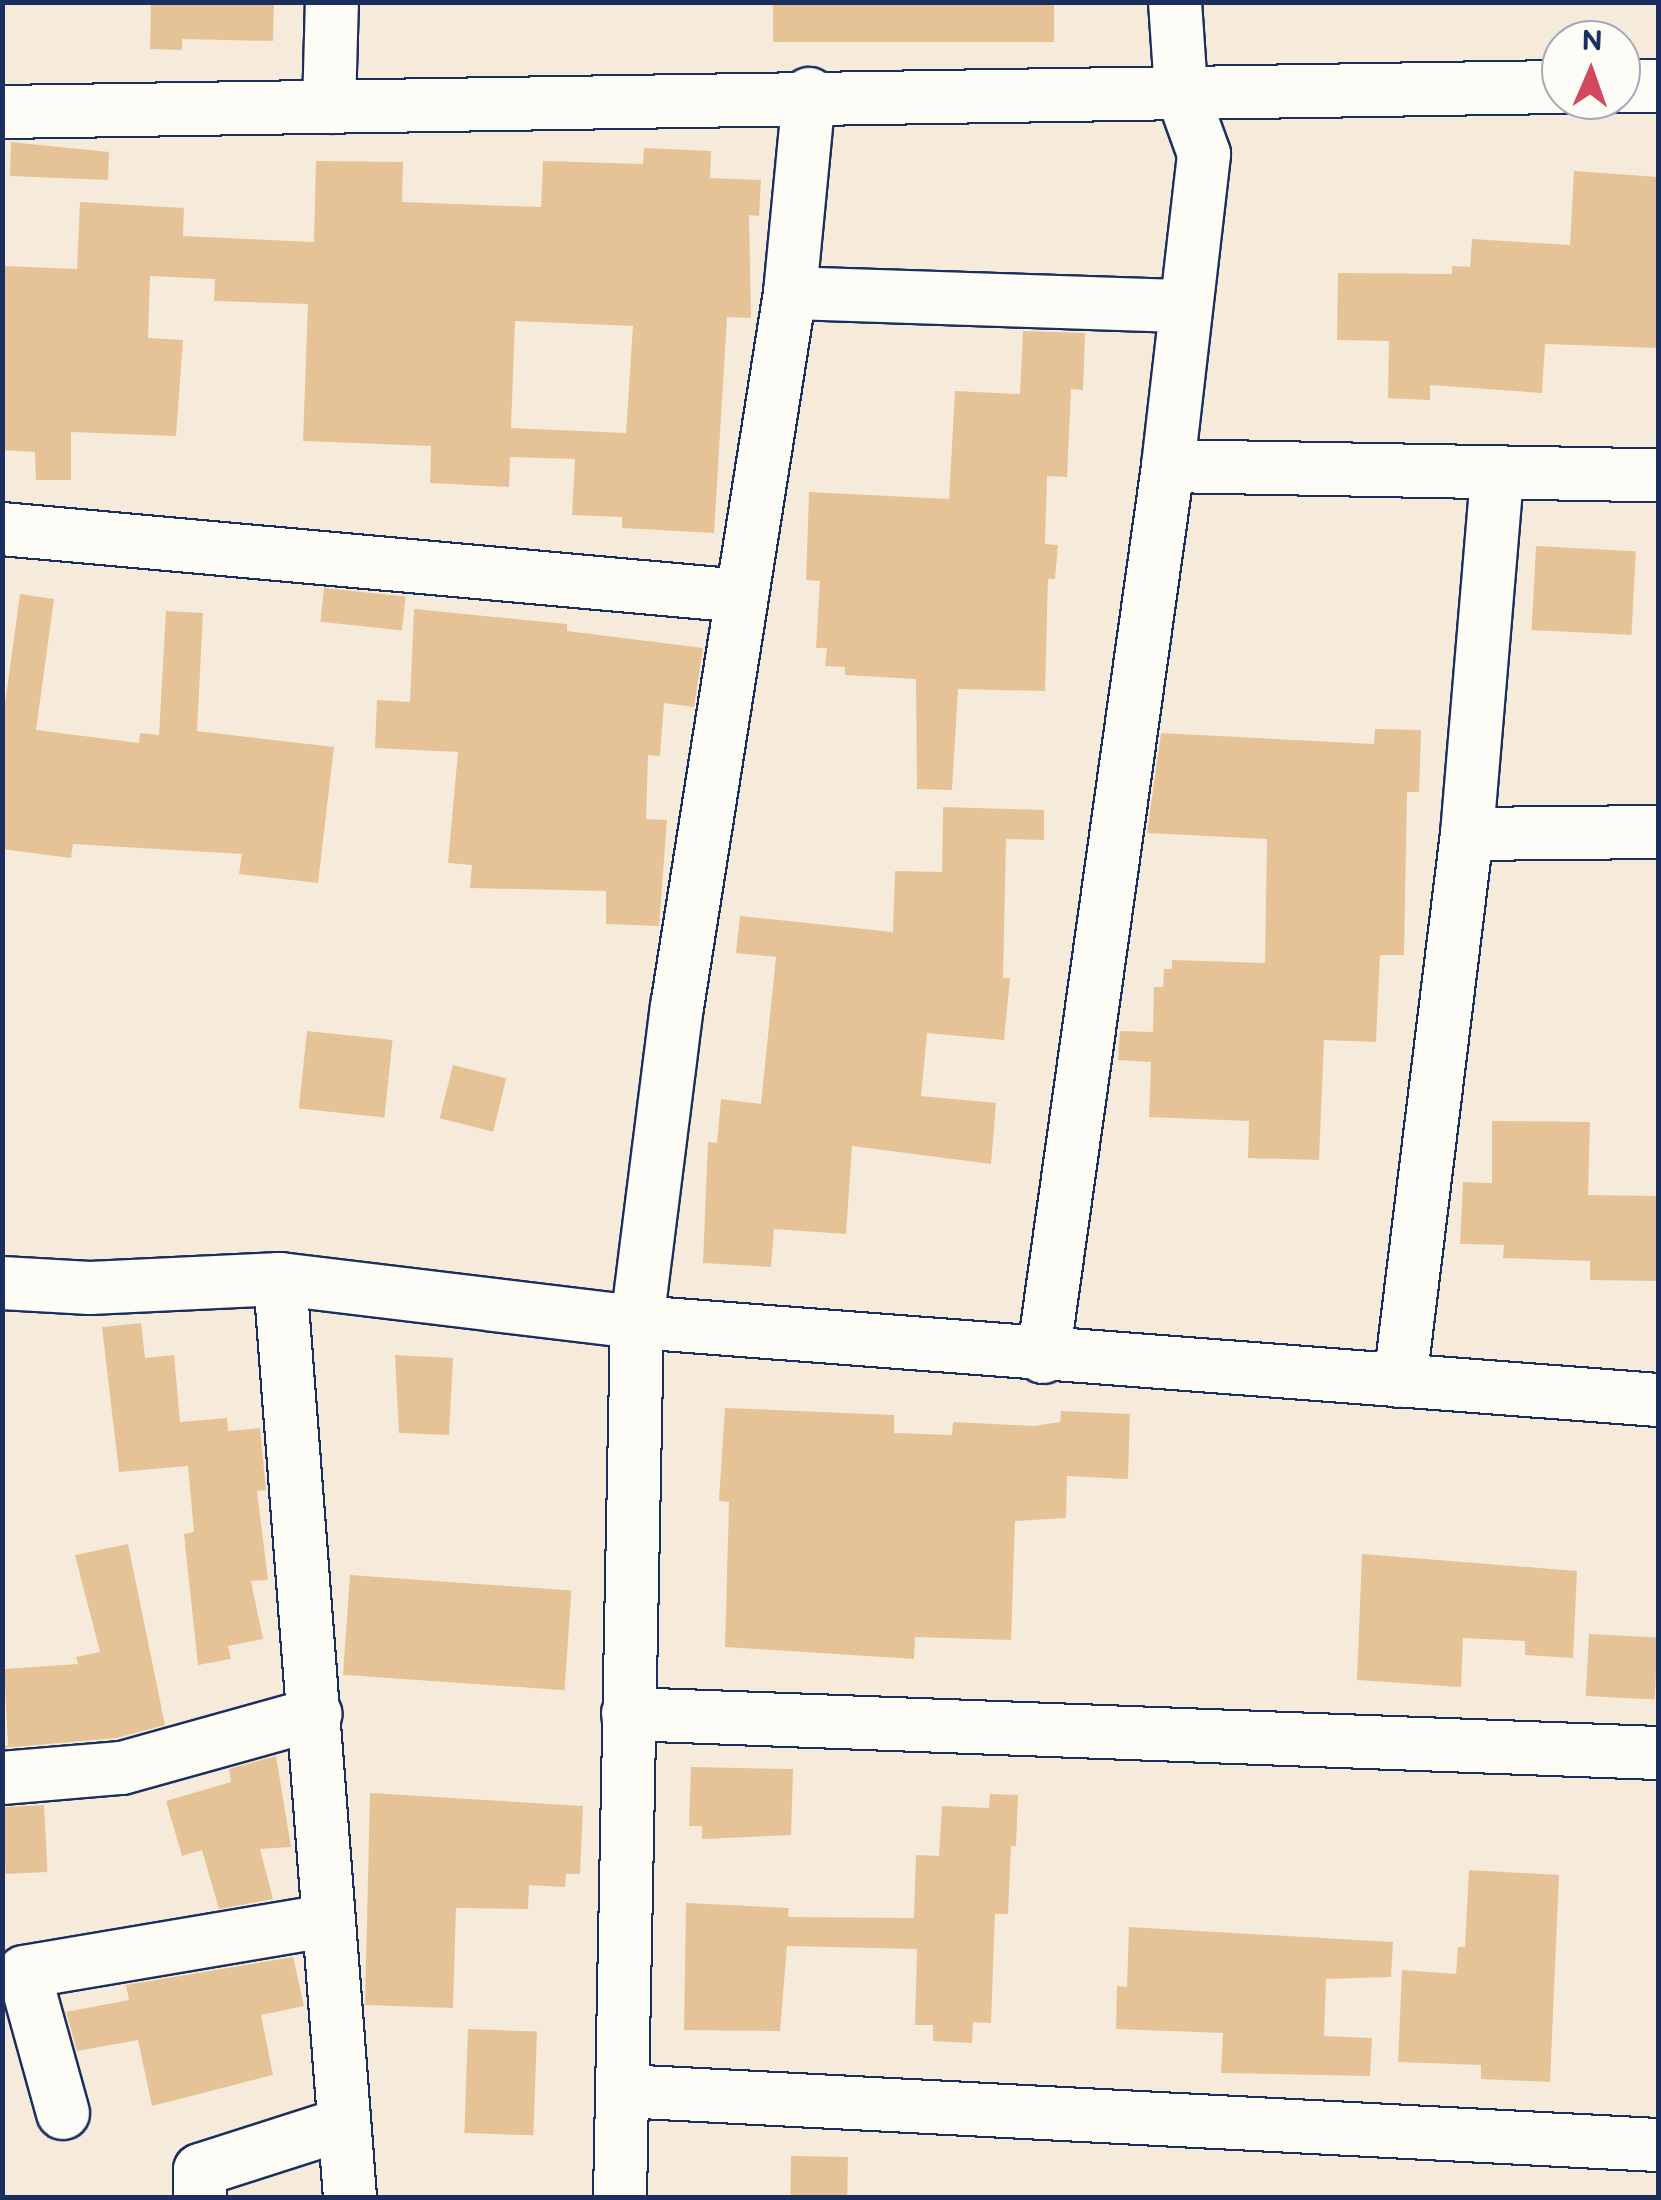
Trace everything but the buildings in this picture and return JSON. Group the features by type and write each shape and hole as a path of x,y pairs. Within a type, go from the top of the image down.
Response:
{"street":[{"path":"330,107 332,2"},
{"path":"1043,1357 1168,466 1183,306 1204,154 1181,90 1175,2"},
{"path":"2,112 809,94 1541,87"},
{"path":"620,2198 637,1322 740,596 790,293 809,94"},
{"path":"790,293 1183,306"},
{"path":"1168,466 1658,475"},
{"path":"1400,1382 1468,834 1497,475"},
{"path":"2,529 740,596"},
{"path":"1468,834 1658,832"},
{"path":"280,1279 350,2198"},
{"path":"2,1283 90,1288 280,1279 637,1322 1043,1357 1658,1400"},
{"path":"2,1778 122,1768 316,1714"},
{"path":"628,1714 1658,1752"},
{"path":"63,2113 24,1972 326,1921"},
{"path":"623,2091 1658,2145"},
{"path":"200,2198 200,2170 343,2124"}]}
